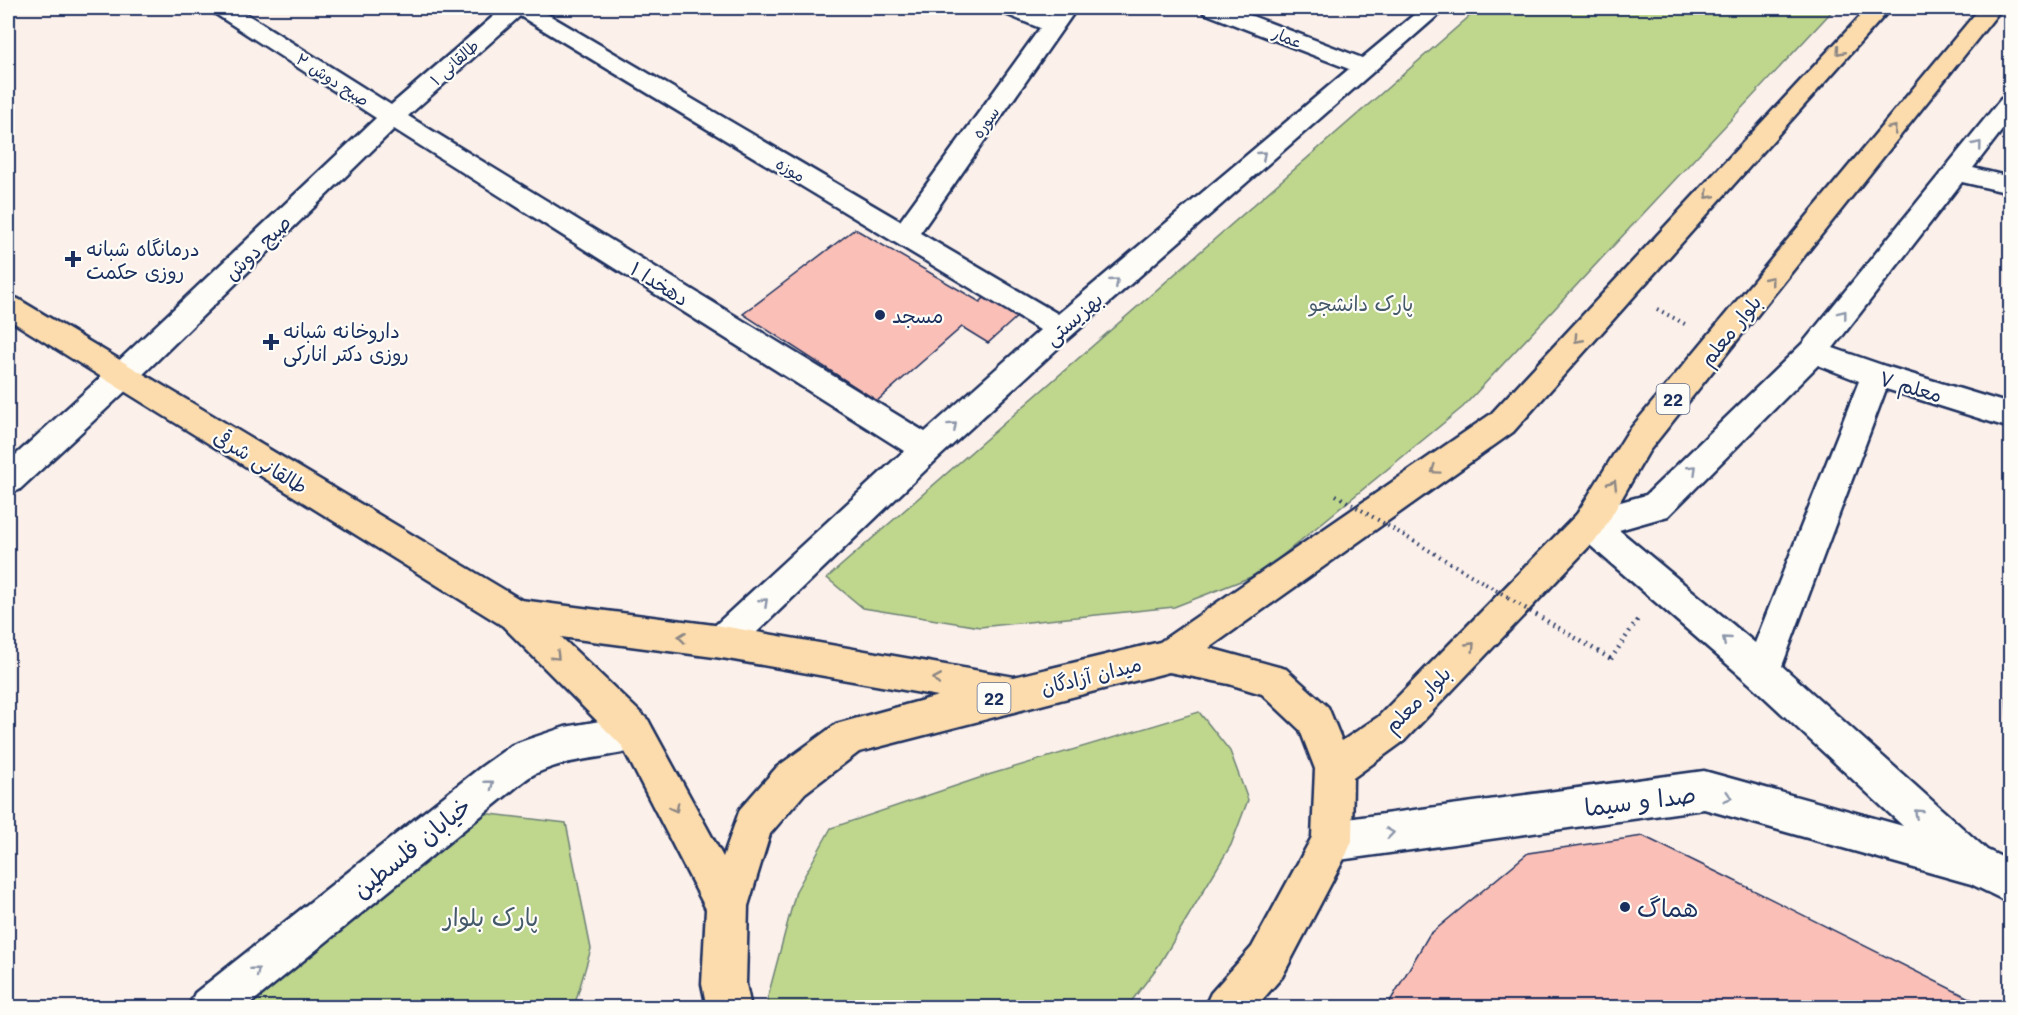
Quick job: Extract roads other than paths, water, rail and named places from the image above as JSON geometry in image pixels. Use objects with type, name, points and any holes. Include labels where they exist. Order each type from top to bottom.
[{"type":"main road","points":[[1169,656],[1502,423],[1880,8]]},
{"type":"main road","name":"بلوار معلم","points":[[1334,769],[1391,729],[1589,524],[1638,442],[1991,8]]},
{"type":"main road","name":"طالقانی شرقی","points":[[8,306],[121,377],[515,615]]},
{"type":"main road","points":[[515,615],[722,642],[1015,693]]},
{"type":"main road","points":[[515,615],[635,733],[727,906]]},
{"type":"main road","name":"میدان آزادگان","points":[[722,1000],[727,906],[754,823],[791,780],[849,737],[1015,693],[1169,656],[1229,668],[1273,681],[1316,719],[1334,769],[1332,841],[1267,962],[1226,1008]]},
{"type":"street","name":"صبح دوش ۲","points":[[222,8],[392,117]]},
{"type":"street","name":"طالقانی ۱","points":[[392,117],[516,8]]},
{"type":"street","name":"موزه","points":[[522,8],[1060,329]]},
{"type":"street","points":[[1011,8],[1059,16]]},
{"type":"street","name":"عمار","points":[[1212,8],[1364,67]]},
{"type":"street","name":"بهزیستی","points":[[722,642],[927,448],[1060,329],[1435,8]]},
{"type":"street","name":"سوره","points":[[904,236],[1059,16]]},
{"type":"street","points":[[1589,524],[1656,506],[1813,352],[2010,104]]},
{"type":"street","name":"صبح دوش","points":[[8,481],[121,377],[392,117]]},
{"type":"street","name":"دهخدا ۱","points":[[392,117],[927,448]]},
{"type":"street","points":[[1956,172],[2010,185]]},
{"type":"street","name":"معلم ۷","points":[[1813,352],[1876,375],[2010,416]]},
{"type":"street","points":[[1762,671],[1876,375]]},
{"type":"street","name":"صدا و سیما","points":[[1589,524],[1762,671],[1994,874]]},
{"type":"street","name":"خیابان فلسطین","points":[[210,1008],[495,780],[526,758],[565,745],[635,733]]},
{"type":"street","name":"صدا و سیما","points":[[1332,841],[1704,790],[1994,874]]},
{"type":"place","name":"درمانگاه شبانه روزی حکمت","points":[[73,259]]},
{"type":"place","name":"مسجد","points":[[880,315]]},
{"type":"place","name":"داروخانه شبانه روزی دکتر انارکی","points":[[271,342]]},
{"type":"place","name":"هماگ","points":[[1625,907]]},
{"type":"park label","name":"پارک دانشجو","points":[[1361,303]]},
{"type":"park label","name":"پارک بلوار","points":[[491,916]]}]
